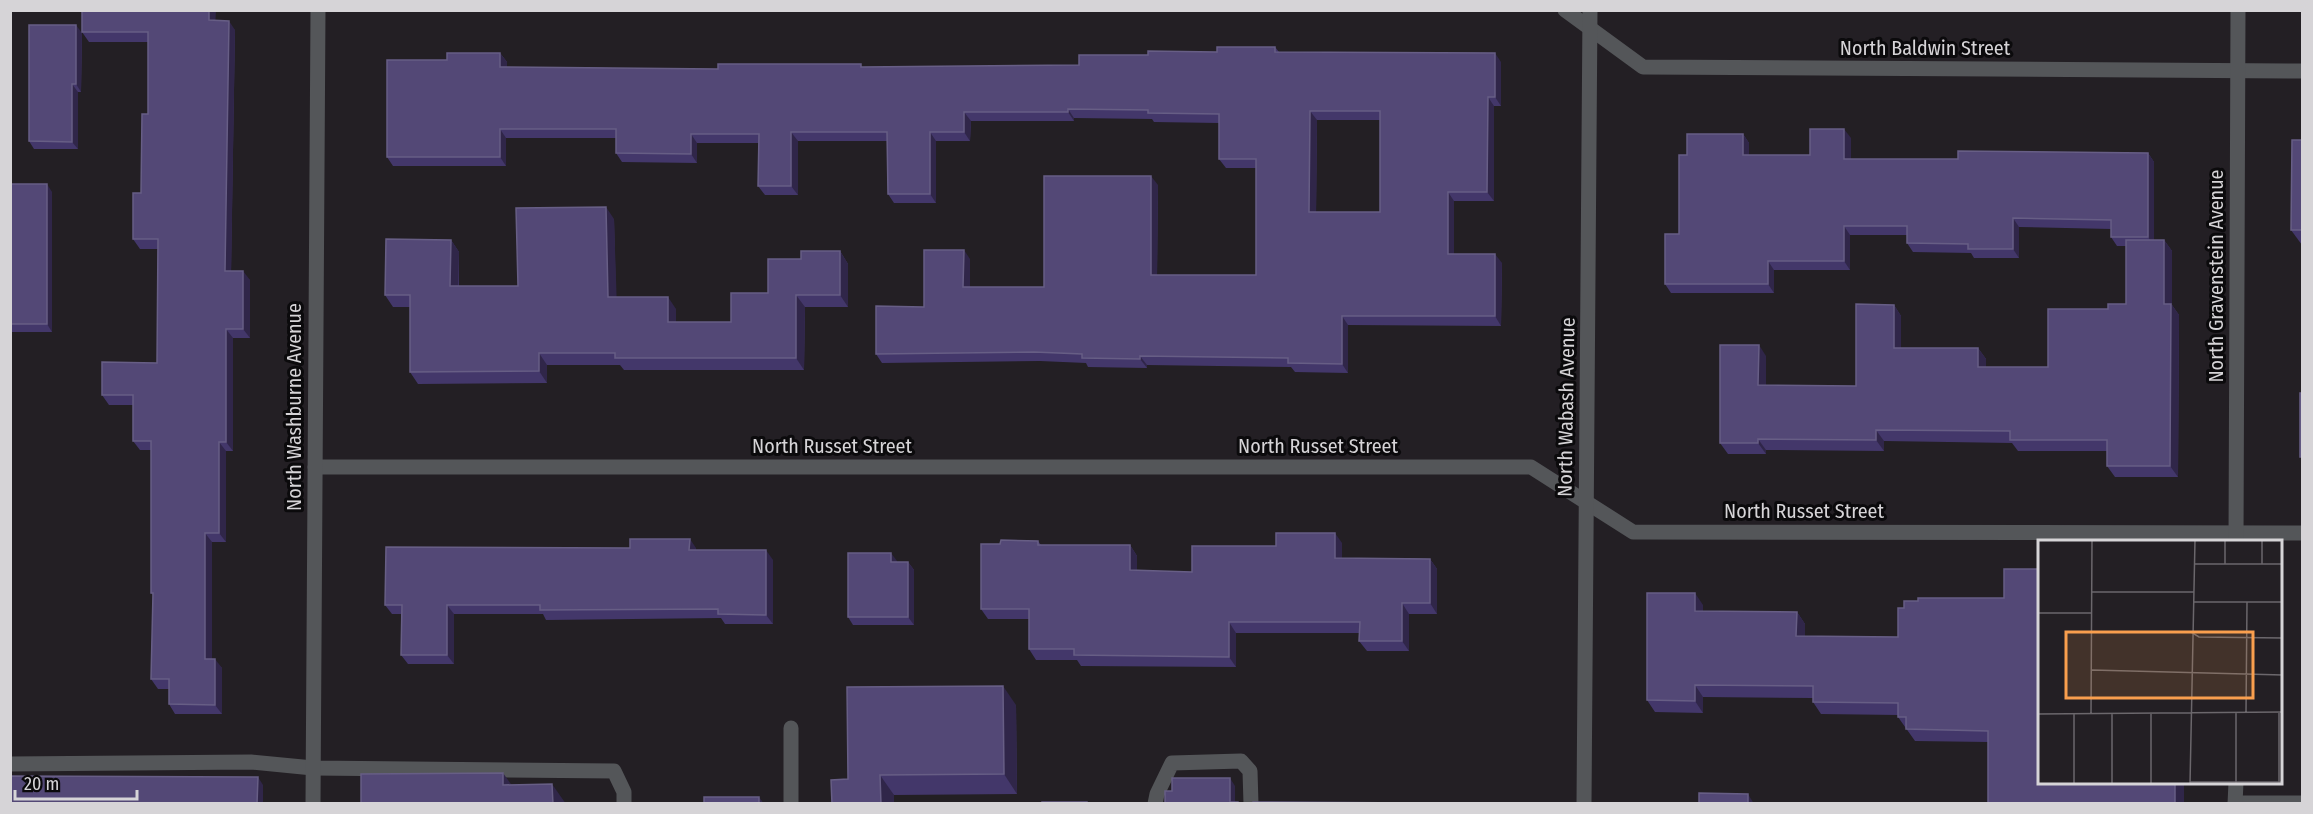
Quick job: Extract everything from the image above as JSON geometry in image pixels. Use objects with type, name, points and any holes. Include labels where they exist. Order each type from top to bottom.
[{"type":"street","name":"North Washburne Avenue","points":[[313,804],[318,10]]},
{"type":"street","name":"North Baldwin Street","points":[[1565,10],[1643,67],[2302,71]]},
{"type":"street","name":"North Wabash Avenue","points":[[1584,804],[1590,10]]},
{"type":"street","name":"North Gravenstein Avenue","points":[[2236,537],[2238,10]]},
{"type":"street","name":"North Russet Street","points":[[315,467],[1531,467],[1633,532],[2236,537],[2302,533]]},
{"type":"street","points":[[791,728],[791,804]]},
{"type":"street","points":[[1155,804],[1157,794],[1172,763],[1211,761],[1241,761],[1250,771],[1251,804]]},
{"type":"street","points":[[10,764],[251,762],[313,768],[614,771],[624,792],[624,804]]},
{"type":"street","points":[[2235,784],[2235,803],[2302,803]]},
{"type":"building","points":[[82,10],[209,10],[209,20],[229,21],[225,271],[243,271],[243,329],[226,329],[226,442],[219,442],[219,533],[205,533],[205,659],[215,659],[215,705],[169,704],[169,679],[151,679],[153,593],[151,593],[151,441],[133,441],[133,395],[102,395],[102,362],[157,363],[158,239],[133,239],[133,193],[141,193],[142,114],[148,114],[148,32],[82,32]]},
{"type":"building","points":[[29,25],[76,25],[76,84],[72,84],[72,142],[29,141]]},
{"type":"building","points":[[1217,47],[1275,47],[1275,52],[1495,53],[1495,97],[1488,97],[1487,192],[1448,192],[1448,254],[1495,254],[1495,316],[1342,316],[1342,364],[1288,363],[1288,358],[1140,356],[1140,359],[1082,358],[1082,354],[1034,352],[876,354],[876,306],[924,307],[924,250],[964,250],[963,287],[1044,287],[1044,176],[1151,176],[1151,275],[1256,275],[1256,159],[1219,159],[1219,114],[1068,109],[1068,112],[964,112],[964,132],[930,132],[930,194],[888,194],[887,132],[791,132],[791,186],[758,186],[759,134],[691,134],[691,154],[616,153],[616,129],[500,129],[500,157],[387,157],[387,60],[447,60],[447,53],[500,53],[500,67],[718,69],[718,64],[861,64],[861,67],[1079,65],[1079,55],[1148,55],[1148,51],[1217,52]],"holes":[[[1310,111],[1380,111],[1380,212],[1309,212]]]},
{"type":"building","points":[[1810,129],[1844,129],[1844,159],[1958,159],[1958,151],[2148,153],[2148,237],[2111,237],[2111,220],[2013,218],[2013,249],[1968,249],[1968,244],[1907,243],[1907,226],[1844,226],[1844,261],[1768,261],[1768,284],[1665,284],[1665,234],[1679,234],[1679,155],[1687,155],[1687,134],[1743,134],[1743,155],[1810,155]]},
{"type":"building","points":[[2292,140],[2302,140],[2302,230],[2291,230]]},
{"type":"building","points":[[10,184],[47,184],[47,324],[10,324]]},
{"type":"building","points":[[606,207],[608,297],[668,297],[668,322],[731,322],[731,293],[768,293],[768,259],[801,259],[801,251],[840,251],[840,295],[796,295],[796,358],[615,358],[615,353],[539,353],[539,371],[410,372],[410,295],[385,295],[386,239],[451,240],[450,286],[518,286],[516,208]]},
{"type":"building","points":[[2126,240],[2164,240],[2164,304],[2171,304],[2170,466],[2107,466],[2107,440],[2010,440],[2010,431],[1876,430],[1876,440],[1758,439],[1758,443],[1720,443],[1720,345],[1759,345],[1758,385],[1856,386],[1856,304],[1894,305],[1894,348],[1978,348],[1978,367],[2048,367],[2048,309],[2108,309],[2108,304],[2126,304]]},
{"type":"building","points":[[2300,393],[2302,393],[2302,457],[2300,457]]},
{"type":"building","points":[[1276,533],[1335,533],[1335,558],[1430,559],[1430,603],[1402,603],[1402,641],[1359,641],[1360,622],[1229,622],[1229,657],[1074,655],[1074,649],[1029,649],[1029,609],[981,609],[981,544],[1000,544],[1001,540],[1038,541],[1038,545],[1130,545],[1130,570],[1192,572],[1192,546],[1276,546]]},
{"type":"building","points":[[630,539],[690,539],[689,550],[766,550],[766,615],[718,614],[718,609],[540,610],[540,605],[447,605],[447,655],[401,655],[402,605],[385,605],[386,547],[630,548]]},
{"type":"building","points":[[848,553],[891,553],[891,562],[908,562],[908,617],[848,617]]},
{"type":"building","points":[[2004,569],[2038,569],[2038,784],[2175,784],[2175,804],[1988,804],[1988,731],[1906,729],[1906,717],[1898,717],[1898,703],[1813,702],[1813,686],[1695,685],[1695,701],[1647,700],[1647,593],[1695,593],[1695,611],[1797,612],[1796,636],[1898,637],[1898,608],[1904,608],[1904,601],[1918,601],[1918,598],[2004,598]]},
{"type":"building","points":[[1003,686],[1004,774],[880,775],[881,804],[832,804],[831,780],[848,779],[847,687]]},
{"type":"building","points":[[503,773],[503,785],[552,784],[553,804],[361,804],[361,774]]},
{"type":"building","points":[[10,776],[258,777],[257,804],[10,804]]},
{"type":"building","points":[[1172,778],[1230,778],[1230,802],[1241,804],[1165,804],[1165,791],[1172,791]]},
{"type":"building","points":[[1699,793],[1748,794],[1748,804],[1699,804]]},
{"type":"building","points":[[704,797],[759,797],[759,804],[704,804]]},
{"type":"building","points":[[1042,802],[1087,802],[1087,804],[1042,804]]},
{"type":"building","points":[[1253,802],[1417,803],[1417,804],[1250,804]]},
{"type":"building","points":[[1982,803],[1982,804],[1927,804]]}]
